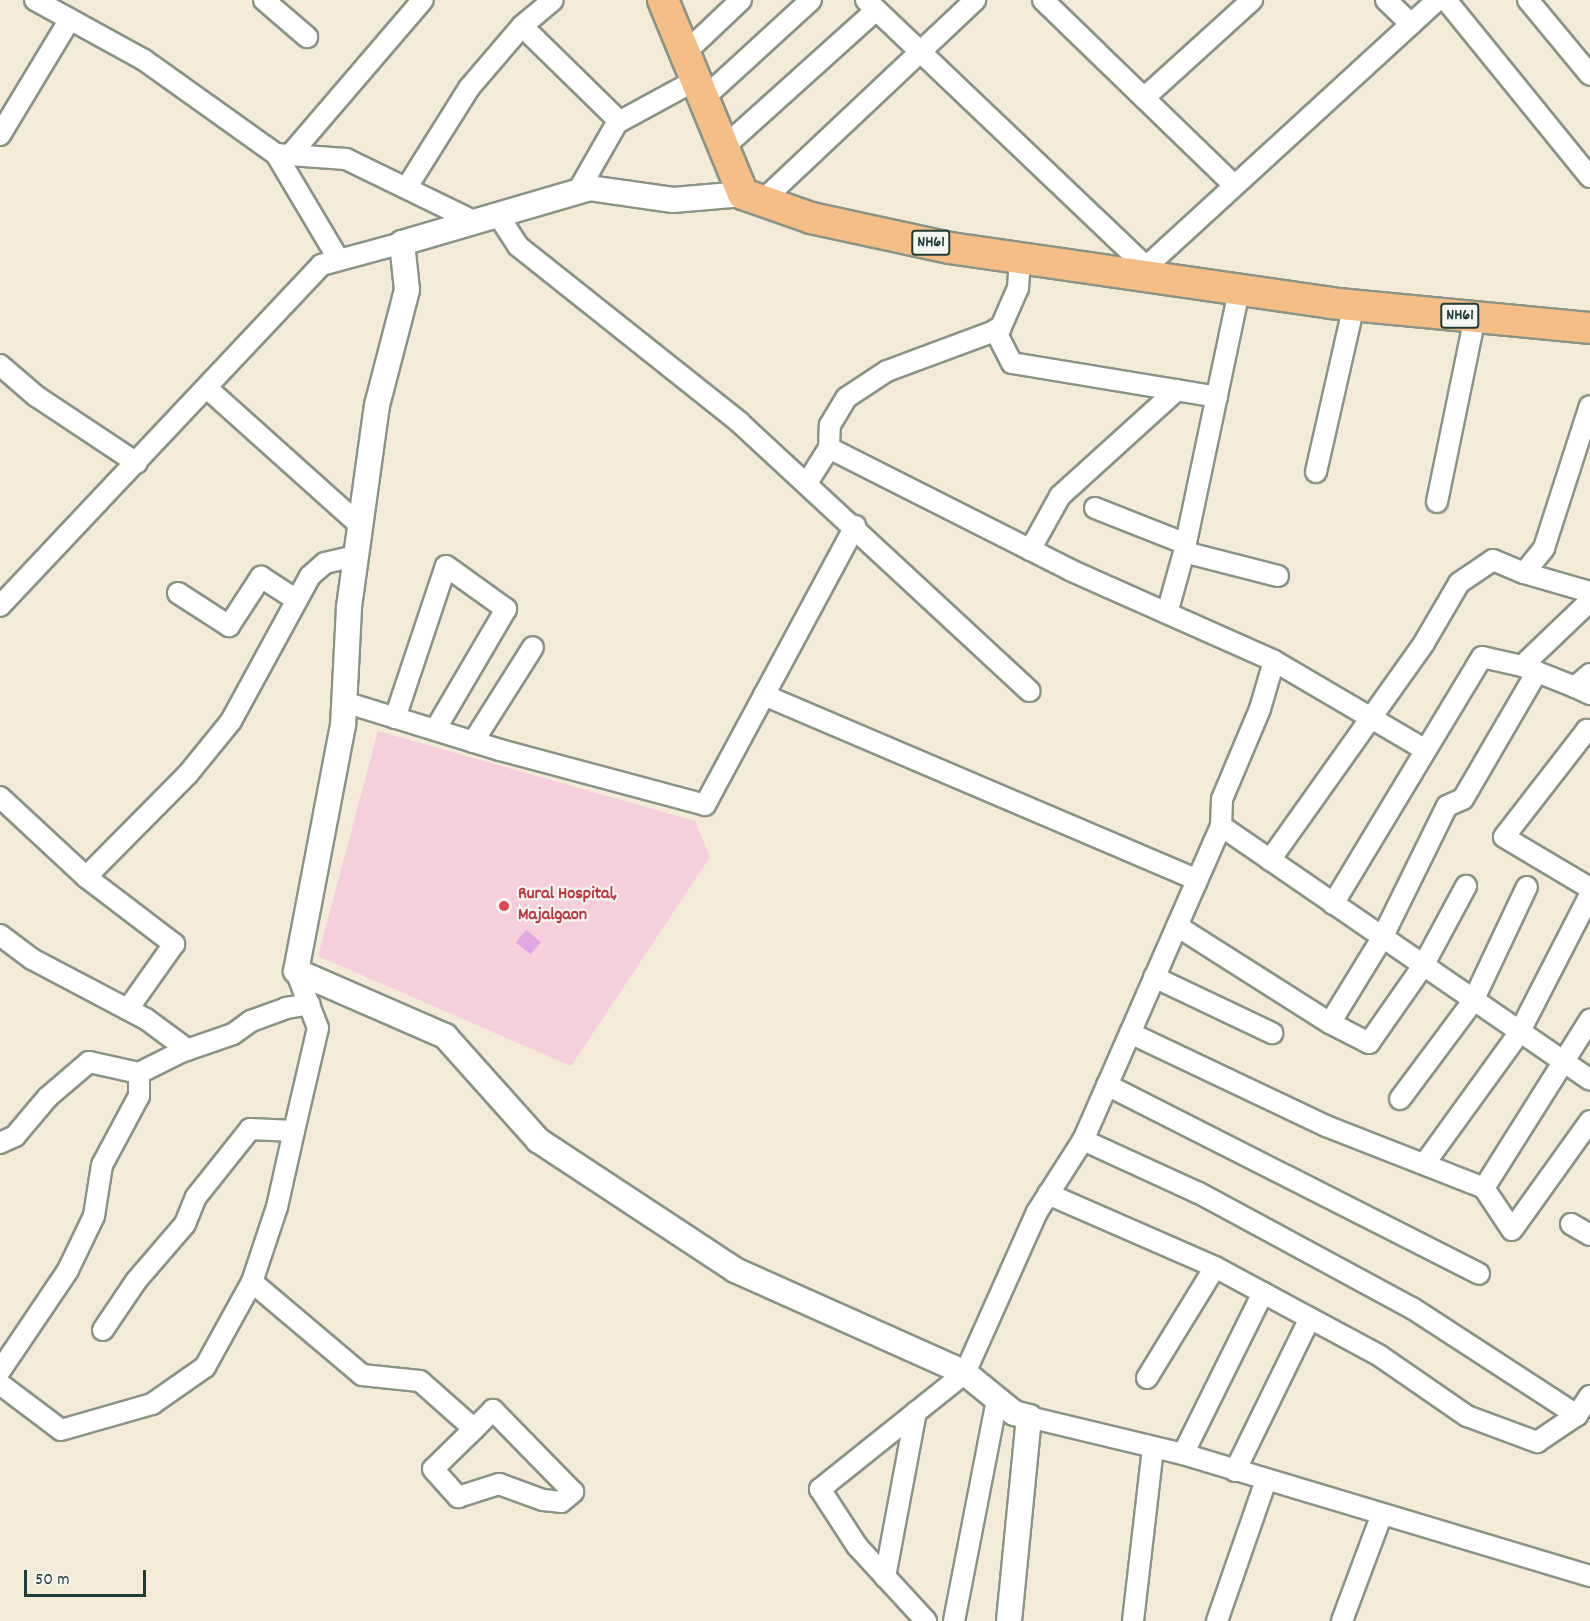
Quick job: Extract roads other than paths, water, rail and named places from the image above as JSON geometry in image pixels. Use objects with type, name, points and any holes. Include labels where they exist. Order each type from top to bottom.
[{"type":"main road","points":[[665,1],[724,147],[753,197]]},
{"type":"main road","name":"NH61","points":[[753,197],[811,218],[950,248],[1354,305],[1590,328]]},
{"type":"street","points":[[264,0],[306,37]]},
{"type":"street","points":[[283,154],[423,0]]},
{"type":"street","points":[[407,187],[469,88],[522,26],[553,0]]},
{"type":"street","points":[[685,53],[741,0]]},
{"type":"street","points":[[578,191],[619,121],[700,89],[811,0]]},
{"type":"street","points":[[2,601],[137,464],[321,265],[590,188],[673,200],[753,197],[975,0]]},
{"type":"street","points":[[1043,0],[1234,185]]},
{"type":"street","points":[[1144,98],[1252,0]]},
{"type":"street","points":[[1386,0],[1411,24]]},
{"type":"street","points":[[724,147],[871,5],[1146,267],[1437,0]]},
{"type":"street","points":[[1446,0],[1590,177]]},
{"type":"street","points":[[1528,0],[1590,75]]},
{"type":"street","points":[[45,2],[70,19],[144,60],[283,154],[339,260]]},
{"type":"street","points":[[0,135],[70,19]]},
{"type":"street","points":[[522,26],[619,121]]},
{"type":"street","points":[[283,154],[346,159],[407,187],[487,218],[518,246],[739,422],[855,526],[1030,691]]},
{"type":"street","points":[[0,1384],[62,1430],[152,1404],[205,1367],[252,1282],[277,1207],[318,1028],[296,970],[344,702],[356,556],[377,405],[407,290],[402,243]]},
{"type":"street","points":[[807,483],[829,448],[830,425],[846,398],[886,371],[995,330],[1009,315],[1018,288],[1020,258]]},
{"type":"street","points":[[1167,613],[1185,548],[1239,290]]},
{"type":"street","points":[[1316,472],[1354,305]]},
{"type":"street","points":[[1437,502],[1475,317]]},
{"type":"street","points":[[995,330],[1012,363],[1217,397]]},
{"type":"street","points":[[0,365],[36,396],[137,464]]},
{"type":"street","points":[[207,388],[360,526]]},
{"type":"street","points":[[1030,550],[1060,496],[1177,390]]},
{"type":"street","points":[[1524,573],[1544,549],[1590,406]]},
{"type":"street","points":[[829,448],[1030,550],[1274,661],[1424,749]]},
{"type":"street","points":[[1095,508],[1185,548],[1278,576]]},
{"type":"street","points":[[344,702],[473,742],[705,805],[855,526]]},
{"type":"street","points":[[86,877],[188,774],[231,721],[280,636],[295,599],[310,576],[325,563],[356,556]]},
{"type":"street","points":[[1270,860],[1424,642],[1460,583],[1493,560],[1524,573],[1590,592]]},
{"type":"street","points":[[395,718],[446,566],[506,609],[435,730]]},
{"type":"street","points":[[178,593],[229,626],[261,578],[295,599]]},
{"type":"street","points":[[1330,1023],[1382,938],[1447,806],[1464,800],[1530,669],[1590,601]]},
{"type":"street","points":[[473,742],[533,647]]},
{"type":"street","points":[[1333,904],[1424,749],[1482,657],[1530,669],[1582,691],[1590,674]]},
{"type":"street","points":[[926,1621],[857,1546],[820,1489],[965,1373],[1048,1194],[1083,1140],[1221,826],[1222,799],[1260,709],[1274,661]]},
{"type":"street","points":[[764,695],[1197,880]]},
{"type":"street","points":[[1590,732],[1587,730],[1504,837],[1590,888]]},
{"type":"street","points":[[0,797],[86,877],[174,944],[128,1009]]},
{"type":"street","points":[[1221,826],[1590,1080]]},
{"type":"street","points":[[1177,926],[1330,1023],[1369,1043],[1423,966],[1466,886]]},
{"type":"street","points":[[1400,1099],[1473,1000],[1527,887]]},
{"type":"street","points":[[1425,1163],[1520,1033],[1590,895]]},
{"type":"street","points":[[0,935],[32,958],[128,1009],[188,1050]]},
{"type":"street","points":[[296,970],[445,1036],[538,1140],[735,1270],[965,1373],[1014,1413],[1183,1454],[1590,1576]]},
{"type":"street","points":[[1154,977],[1272,1033]]},
{"type":"street","points":[[0,1143],[15,1136],[48,1096],[89,1062],[139,1072],[188,1050],[233,1034],[251,1021],[286,1008],[310,1004]]},
{"type":"street","points":[[1484,1188],[1590,1020]]},
{"type":"street","points":[[1130,1033],[1326,1126],[1484,1188],[1512,1230],[1590,1121]]},
{"type":"street","points":[[0,1371],[68,1270],[94,1216],[102,1165],[139,1096],[139,1072]]},
{"type":"street","points":[[1107,1086],[1479,1274]]},
{"type":"street","points":[[103,1330],[136,1281],[185,1224],[196,1197],[250,1129],[294,1131]]},
{"type":"street","points":[[1083,1140],[1199,1193],[1412,1308],[1577,1415]]},
{"type":"street","points":[[1048,1194],[1215,1267],[1380,1356],[1467,1416],[1537,1442],[1577,1415],[1590,1396]]},
{"type":"street","points":[[1571,1224],[1590,1235]]},
{"type":"street","points":[[1147,1378],[1215,1267]]},
{"type":"street","points":[[252,1282],[362,1375],[420,1381],[474,1429]]},
{"type":"street","points":[[1183,1454],[1263,1293]]},
{"type":"street","points":[[1235,1471],[1311,1318]]},
{"type":"street","points":[[954,1621],[997,1399]]},
{"type":"street","points":[[493,1410],[573,1492],[561,1502],[543,1500],[499,1484],[458,1497],[434,1468],[474,1429],[493,1410]]},
{"type":"street","points":[[885,1577],[916,1412]]},
{"type":"street","points":[[1009,1621],[1029,1417]]},
{"type":"street","points":[[1133,1621],[1153,1448]]},
{"type":"street","points":[[1217,1621],[1266,1480]]},
{"type":"street","points":[[1342,1621],[1382,1514]]},
{"type":"place","name":"Rural Hospital, Majalgaon","points":[[504,906]]}]
